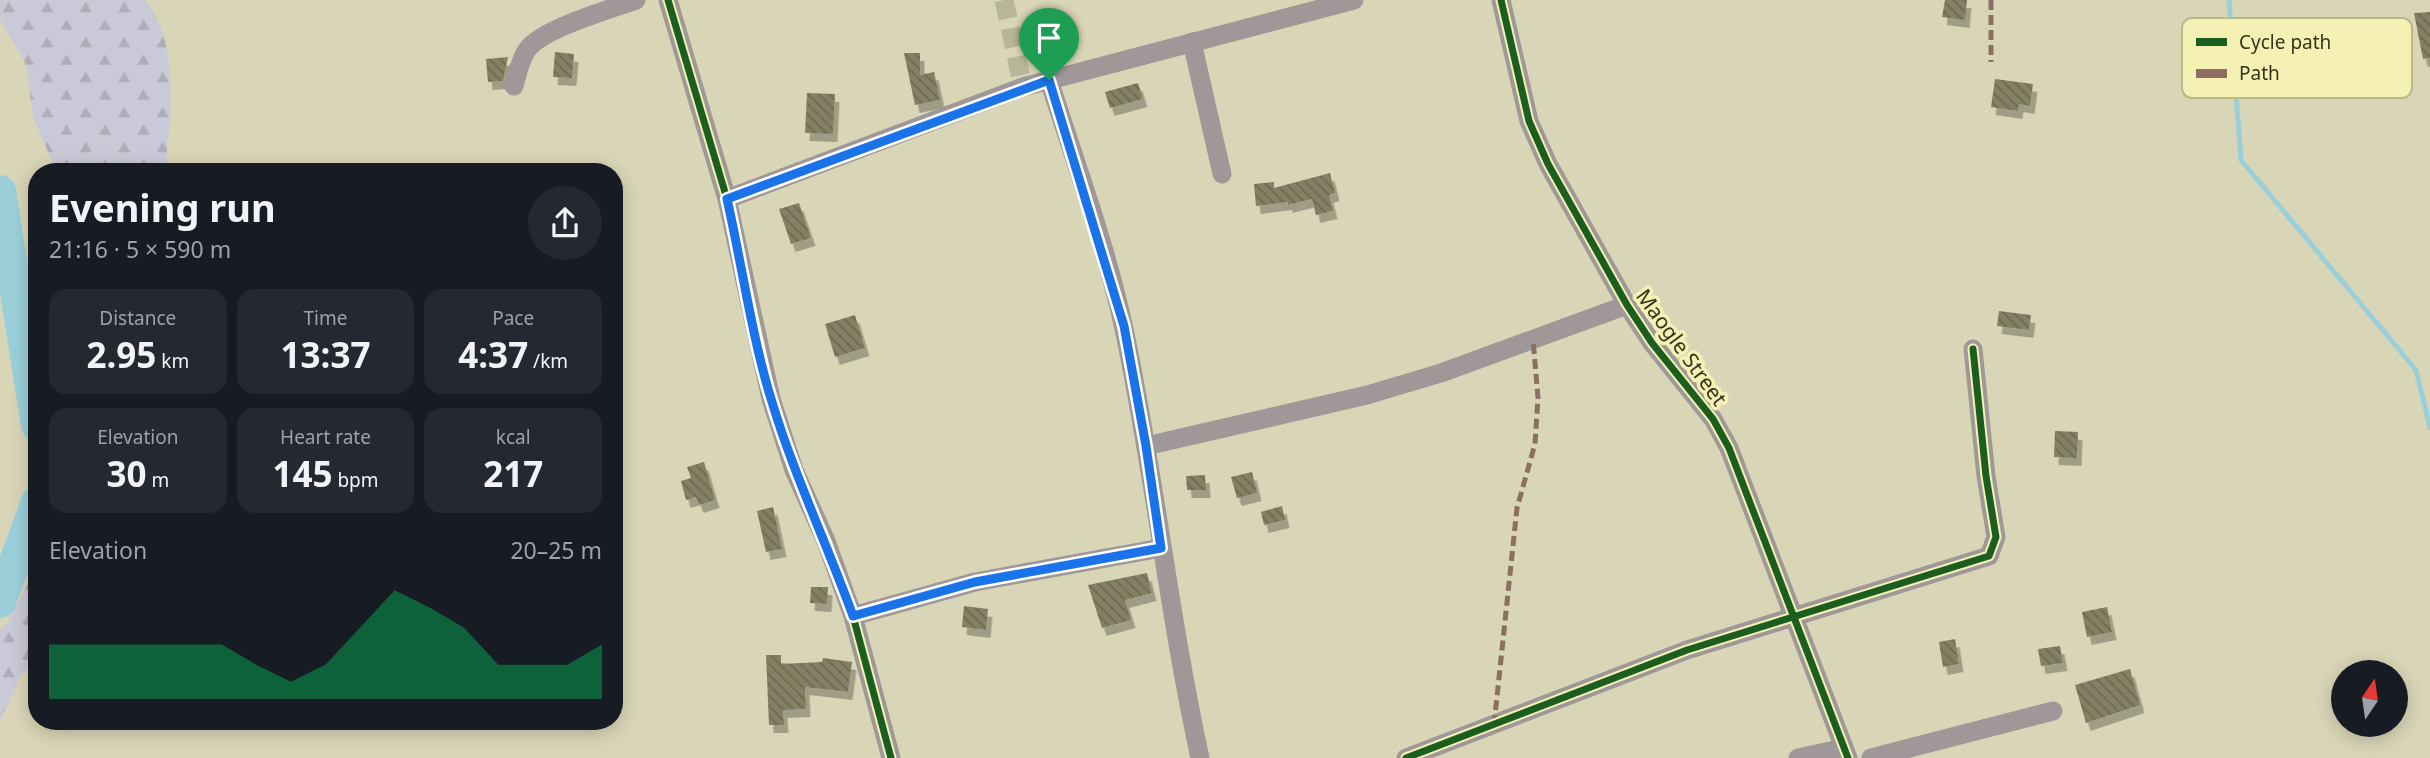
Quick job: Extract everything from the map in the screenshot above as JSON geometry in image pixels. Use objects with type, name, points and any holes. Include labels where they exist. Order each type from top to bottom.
[{"type":"street","points":[[514,86],[524,55],[532,44],[577,21],[636,0]]},
{"type":"street","points":[[668,0],[727,199],[771,399],[794,470],[826,541],[853,616],[891,758]]},
{"type":"street","points":[[727,199],[1049,80],[1192,42],[1302,6],[1354,0]]},
{"type":"street","name":"Maogle Street","points":[[1501,0],[1529,121],[1554,175],[1627,305],[1652,343],[1713,419],[1730,449],[1796,616],[1846,753]]},
{"type":"street","points":[[1192,42],[1222,174]]},
{"type":"street","points":[[1049,80],[1124,326],[1200,758]]},
{"type":"street","points":[[1146,446],[1367,395],[1429,377],[1627,305]]},
{"type":"street","points":[[1406,758],[1687,650],[1989,556],[1994,548],[1994,518],[1986,476],[1973,349]]},
{"type":"street","points":[[853,616],[975,582],[1161,548]]},
{"type":"street","points":[[1871,758],[2053,711]]},
{"type":"street","points":[[1798,758],[1846,753]]},
{"type":"green space","points":[[0,0],[145,0],[160,26],[168,58],[171,107],[168,163],[53,163],[33,117],[26,65],[0,19]]},
{"type":"green space","points":[[28,583],[28,667],[22,674],[0,720],[0,629],[6,625]]},
{"type":"building","points":[[1945,0],[1967,0],[1965,20],[1942,17]]},
{"type":"building","points":[[2430,12],[2430,58],[2423,59],[2414,13]]},
{"type":"building","points":[[555,52],[574,54],[572,78],[553,77]]},
{"type":"building","points":[[904,53],[920,53],[920,75],[934,72],[940,100],[915,105]]},
{"type":"building","points":[[508,57],[503,81],[488,82],[486,59]]},
{"type":"building","points":[[1995,79],[2033,84],[2030,106],[2019,104],[2018,111],[1991,107]]},
{"type":"building","points":[[1138,83],[1143,99],[1110,108],[1105,92]]},
{"type":"building","points":[[807,93],[835,94],[833,134],[805,133]]},
{"type":"building","points":[[1330,173],[1335,193],[1329,195],[1333,211],[1316,215],[1312,199],[1288,205],[1288,202],[1256,206],[1254,184],[1274,182],[1274,188]]},
{"type":"building","points":[[799,203],[811,238],[791,244],[779,209]]},
{"type":"building","points":[[1999,311],[2031,315],[2029,330],[1997,326]]},
{"type":"building","points":[[855,315],[865,348],[835,357],[825,324]]},
{"type":"building","points":[[2055,431],[2078,432],[2077,458],[2054,457]]},
{"type":"building","points":[[704,462],[715,500],[699,505],[696,497],[686,500],[681,481],[691,478],[687,467]]},
{"type":"building","points":[[1252,472],[1257,493],[1237,498],[1231,477]]},
{"type":"building","points":[[1205,475],[1206,490],[1187,490],[1186,476]]},
{"type":"building","points":[[1282,506],[1285,520],[1264,525],[1261,512]]},
{"type":"building","points":[[773,507],[782,549],[766,552],[757,511]]},
{"type":"building","points":[[1147,573],[1152,593],[1125,600],[1131,620],[1102,628],[1088,585]]},
{"type":"building","points":[[811,587],[828,587],[827,604],[810,603]]},
{"type":"building","points":[[964,606],[988,609],[986,630],[962,627]]},
{"type":"building","points":[[2107,607],[2112,632],[2087,637],[2082,612]]},
{"type":"building","points":[[1955,639],[1959,664],[1943,667],[1939,642]]},
{"type":"building","points":[[2060,646],[2063,663],[2041,666],[2038,649]]},
{"type":"building","points":[[766,655],[781,655],[781,664],[822,662],[823,658],[852,662],[848,692],[805,687],[806,709],[783,710],[784,725],[769,725]]},
{"type":"building","points":[[2130,669],[2140,705],[2086,723],[2075,685]]},
{"type":"waterway","points":[[2229,0],[2230,18]]},
{"type":"waterway","points":[[2236,98],[2241,160],[2416,370],[2430,428]]},
{"type":"waterway","points":[[0,191],[28,368]]},
{"type":"waterway","points":[[0,602],[28,526]]},
{"type":"tunnel","points":[[1004,0],[1023,87]]},
{"type":"marked path","points":[[1991,0],[1991,62]]},
{"type":"marked path","points":[[1494,725],[1517,508],[1535,444],[1538,398],[1533,339]]},
{"type":"cycle path","points":[[668,0],[727,199],[771,399],[794,470],[826,541],[853,616],[891,758]]},
{"type":"cycle path","points":[[1501,0],[1529,121],[1548,164],[1627,305],[1652,343],[1713,419],[1729,448],[1848,758]]},
{"type":"cycle path","points":[[1406,758],[1687,650],[1989,556],[1996,537],[1986,476],[1973,349]]},
{"type":"route","points":[[1049,80],[1124,326],[1161,548],[975,582],[853,616],[826,541],[794,470],[771,399],[727,199],[957,111],[1049,80]]}]
